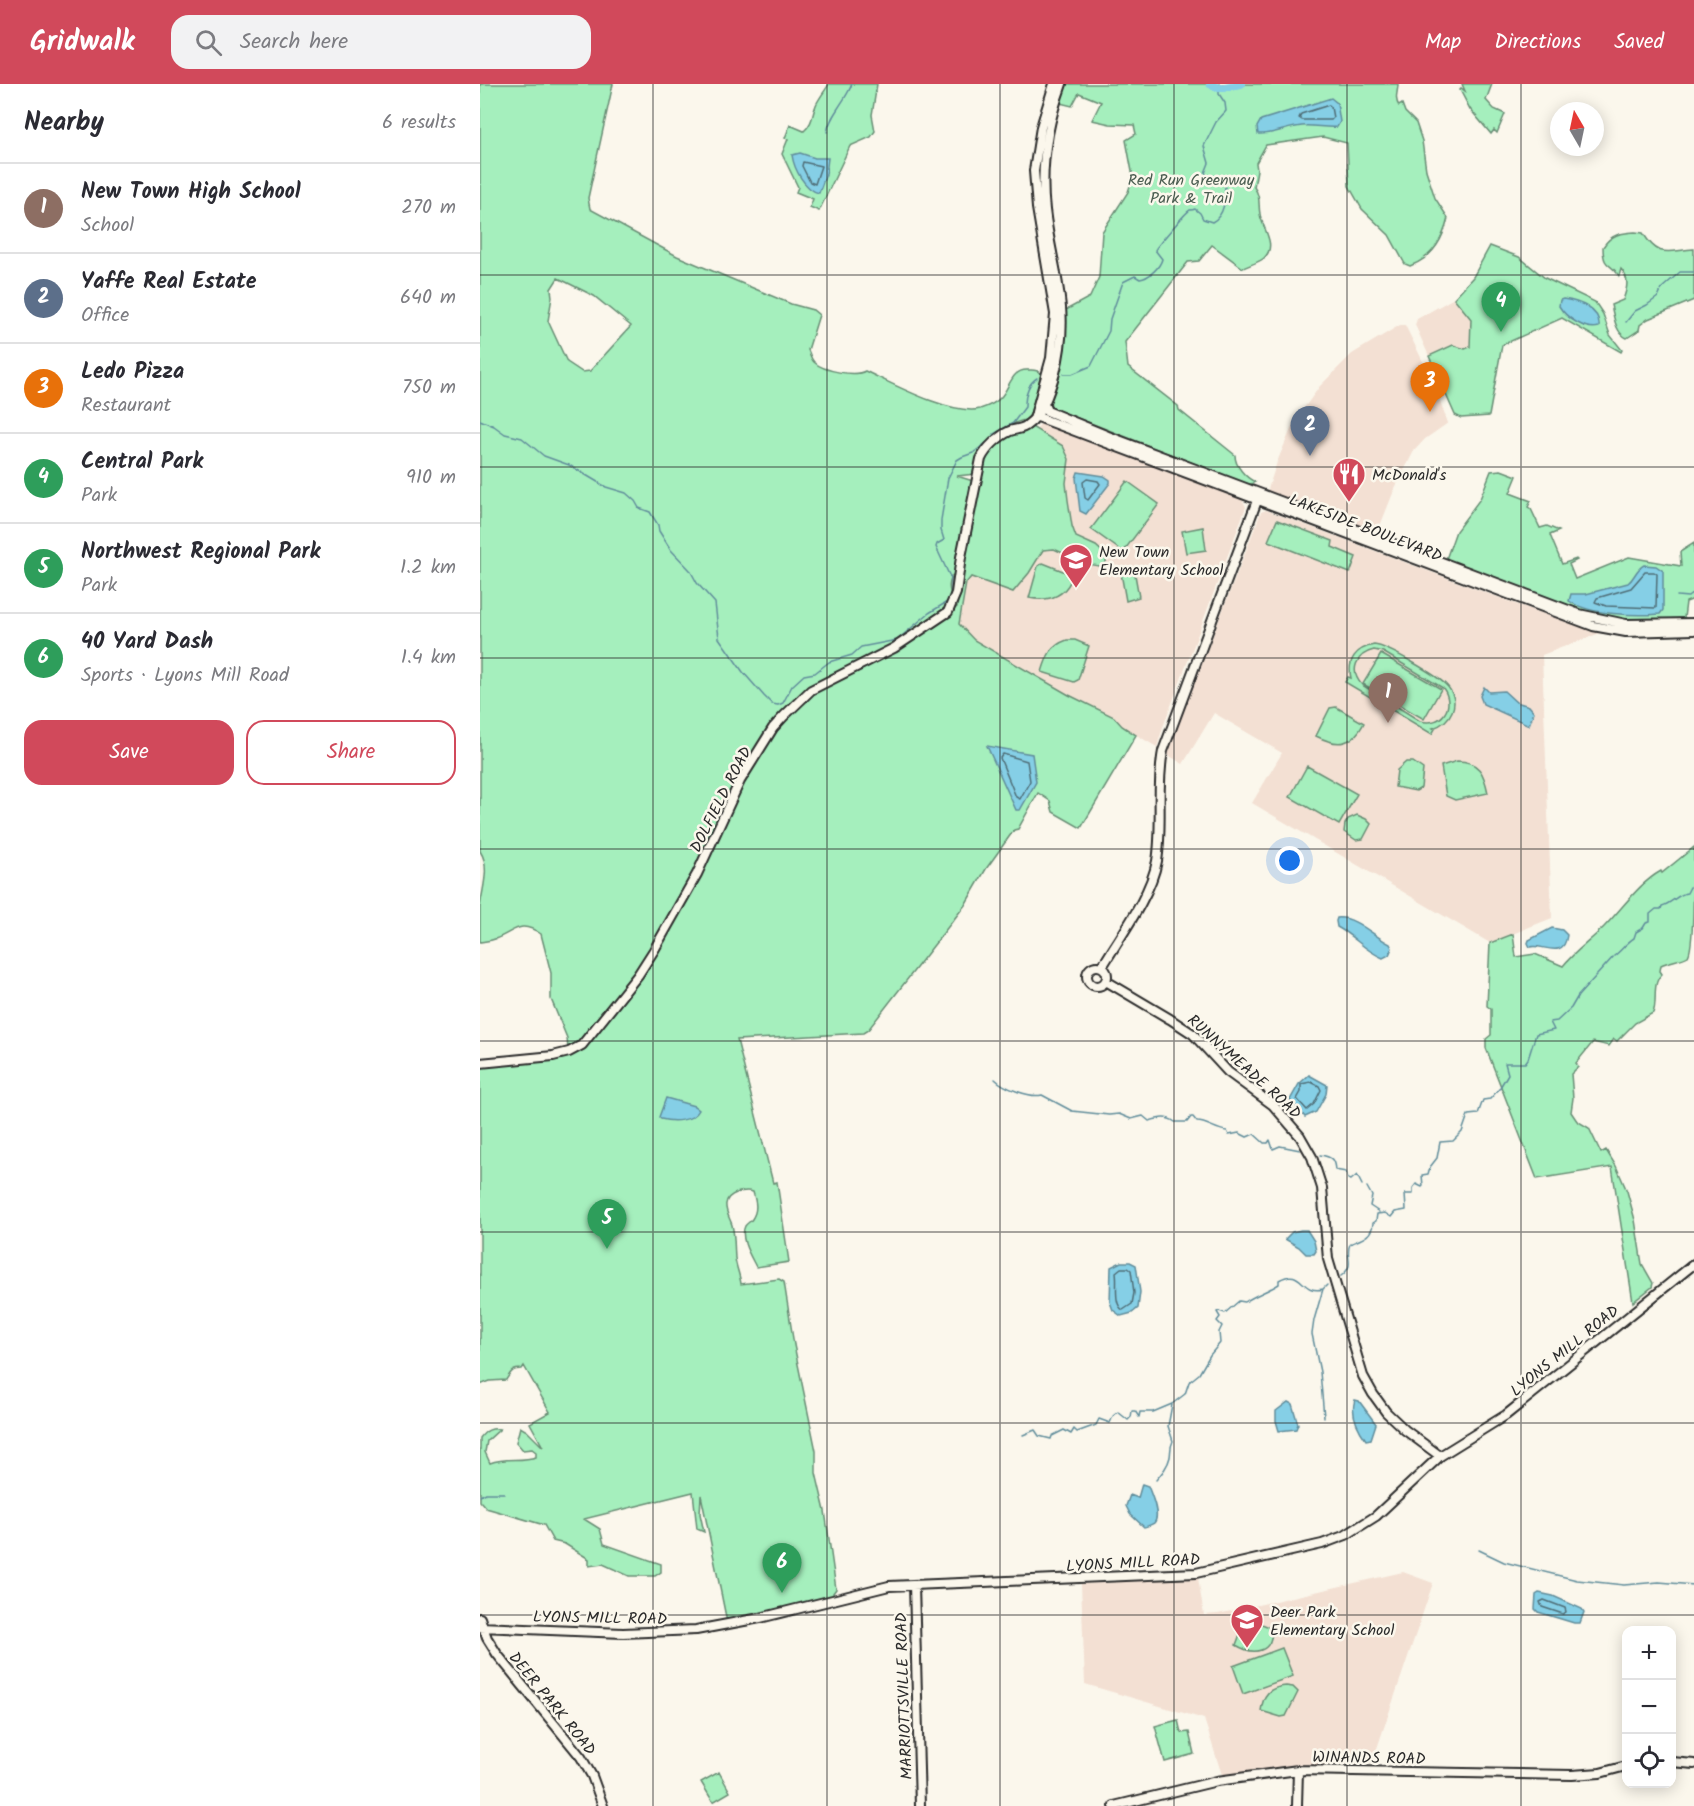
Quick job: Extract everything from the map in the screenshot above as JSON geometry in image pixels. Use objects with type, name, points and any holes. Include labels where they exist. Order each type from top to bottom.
[{"type":"main road","points":[[1036,414],[1051,358],[1055,314],[1037,208],[1034,171],[1041,127],[1054,84]]},
{"type":"main road","points":[[1036,414],[1044,404],[1058,357],[1063,321],[1061,297],[1045,214],[1043,182],[1047,133],[1062,84]]},
{"type":"main road","name":"LAKESIDE BOULEVARD","points":[[1044,404],[1047,411],[1258,497],[1593,626],[1626,632],[1694,630]]},
{"type":"main road","points":[[1036,414],[1108,436]]},
{"type":"main road","name":"LAKESIDE BOULEVARD","points":[[1036,414],[1579,614],[1626,624],[1694,623]]},
{"type":"main road","name":"DOLFIELD ROAD","points":[[480,1063],[562,1054],[582,1045],[587,1040],[638,975],[654,950],[690,889],[740,781],[773,728],[812,690],[894,648],[948,612],[956,593],[981,459],[987,449],[1001,436],[1027,425],[1036,414]]},
{"type":"main road","points":[[1102,967],[1152,878],[1158,849],[1160,771],[1165,744],[1258,497]]},
{"type":"main road","points":[[1092,967],[1102,967],[1107,974],[1106,981],[1095,985],[1087,978],[1089,970],[1092,967]]},
{"type":"main road","name":"RUNNYMEADE ROAD","points":[[1106,981],[1183,1027],[1203,1044],[1228,1072],[1273,1105],[1296,1131],[1312,1157],[1322,1188],[1328,1259],[1363,1376],[1379,1404],[1395,1422],[1440,1456]]},
{"type":"main road","name":"LYONS MILL ROAD","points":[[481,1627],[622,1634],[696,1630],[760,1618],[879,1588],[1196,1573],[1310,1548],[1334,1540],[1366,1523],[1440,1456],[1506,1415],[1694,1264]]},
{"type":"main road","name":"MARRIOTTSVILLE ROAD","points":[[914,1585],[920,1806]]},
{"type":"main road","name":"DEER PARK ROAD","points":[[480,1618],[481,1627],[497,1654],[581,1756],[592,1776],[603,1806]]},
{"type":"main road","points":[[1676,1762],[1694,1764]]},
{"type":"main road","name":"WINANDS ROAD","points":[[1114,1806],[1225,1779],[1298,1770],[1572,1775],[1600,1773],[1622,1767]]},
{"type":"main road","points":[[1297,1806],[1298,1770]]},
{"type":"shaded area","points":[[1454,298],[1471,319],[1470,347],[1466,349],[1453,345],[1429,356],[1415,325],[1417,319]]},
{"type":"shaded area","points":[[1400,325],[1405,325],[1433,382],[1448,423],[1425,439],[1414,451],[1395,488],[1378,531],[1374,534],[1267,492],[1294,422],[1320,386],[1352,354]]},
{"type":"shaded area","name":"New Town Elementary School","points":[[1044,423],[1242,499],[1246,507],[1157,747],[923,611],[973,524],[981,475],[988,454],[1005,438],[1034,436],[1039,425]]},
{"type":"shaded area","points":[[1266,510],[1516,604],[1600,633],[1542,655],[1552,918],[1490,943],[1252,803],[1282,753],[1214,713],[1183,764],[1168,755],[1261,512]]},
{"type":"shaded area","name":"Deer Park Elementary School","points":[[1403,1572],[1433,1583],[1372,1763],[1292,1766],[1222,1775],[1204,1719],[1085,1684],[1081,1584],[1198,1578],[1204,1615],[1218,1614]]},
{"type":"green space","points":[[480,84],[613,84],[588,198],[590,209],[677,256],[791,304],[813,310],[819,315],[808,350],[813,361],[818,365],[847,373],[865,371],[922,397],[954,408],[968,410],[980,409],[996,402],[1018,373],[1033,370],[1041,373],[1028,420],[1010,425],[988,442],[980,453],[975,474],[957,476],[973,481],[955,572],[950,582],[952,599],[944,612],[935,618],[942,621],[957,607],[981,468],[993,448],[1005,437],[1032,427],[1063,446],[1069,459],[1066,483],[1072,526],[1076,537],[1096,546],[1107,556],[1105,567],[1087,564],[1054,549],[1043,550],[1029,573],[1013,592],[971,577],[966,583],[959,624],[974,640],[1069,695],[1114,717],[1122,726],[1136,735],[1081,828],[1053,812],[1050,801],[1038,793],[1018,829],[1014,830],[986,869],[965,905],[868,1030],[863,1033],[737,1040],[773,1183],[777,1182],[789,1262],[756,1267],[751,1258],[743,1236],[745,1226],[752,1219],[756,1209],[753,1192],[741,1192],[730,1197],[727,1200],[726,1210],[733,1229],[735,1258],[741,1284],[779,1279],[784,1282],[794,1345],[816,1451],[816,1473],[825,1511],[836,1589],[833,1593],[834,1597],[727,1622],[701,1495],[700,1514],[704,1532],[697,1529],[693,1492],[584,1519],[600,1529],[604,1544],[661,1564],[661,1572],[655,1576],[629,1576],[603,1564],[589,1566],[589,1559],[565,1544],[553,1541],[544,1525],[486,1508],[480,1501],[480,1438],[489,1430],[500,1429],[487,1441],[485,1452],[490,1463],[536,1457],[536,1452],[532,1449],[523,1450],[516,1442],[520,1427],[543,1447],[530,1423],[550,1412],[524,1366],[512,1372],[506,1380],[490,1381],[480,1385],[480,1065],[568,1050],[567,1038],[551,999],[551,973],[541,934],[522,927],[495,939],[480,942],[480,908],[485,864],[480,851]],"holes":[[[558,278],[594,296],[631,326],[590,371],[582,372],[567,362],[548,321],[551,289]]]},
{"type":"green space","points":[[829,84],[877,84],[872,115],[875,131],[871,137],[850,146],[819,211],[810,207],[813,199],[796,192],[798,187],[782,154],[790,125],[804,131],[807,128],[817,102]]},
{"type":"green space","name":"Red Run Greenway Park & Trail","points":[[1067,84],[1398,84],[1396,98],[1399,106],[1402,104],[1405,112],[1416,123],[1422,141],[1426,170],[1435,198],[1448,218],[1440,241],[1425,258],[1410,266],[1405,264],[1389,235],[1362,209],[1349,186],[1347,143],[1323,137],[1266,145],[1256,163],[1254,187],[1261,219],[1268,236],[1270,248],[1268,253],[1262,260],[1243,268],[1212,245],[1199,261],[1188,262],[1125,342],[1128,367],[1235,455],[1241,471],[1255,482],[1249,485],[1052,408],[1050,402],[1065,346],[1066,310],[1090,297],[1099,277],[1102,232],[1128,192],[1133,177],[1126,140],[1136,134],[1134,125],[1110,124],[1092,120],[1101,102],[1079,93],[1072,106],[1060,103]]},
{"type":"green space","points":[[1462,84],[1492,84],[1486,100],[1494,109],[1505,114],[1497,133],[1494,130],[1491,134],[1470,109],[1460,90],[1461,88],[1465,91]]},
{"type":"green space","points":[[1643,233],[1654,247],[1664,252],[1694,249],[1694,300],[1648,319],[1640,325],[1639,330],[1627,338],[1617,328],[1611,305],[1623,300],[1627,280],[1621,269],[1619,276],[1606,263],[1603,247],[1609,239],[1617,235]]},
{"type":"green space","points":[[1490,246],[1519,257],[1545,278],[1595,302],[1603,314],[1610,335],[1622,350],[1621,352],[1562,318],[1502,345],[1489,416],[1461,418],[1455,415],[1429,356],[1453,345],[1465,349],[1470,347],[1471,319],[1454,298],[1473,277]]},
{"type":"green space","points":[[1501,470],[1517,476],[1510,493],[1531,501],[1528,507],[1540,528],[1547,526],[1559,531],[1550,535],[1562,564],[1577,560],[1569,564],[1575,579],[1629,557],[1681,566],[1680,552],[1694,543],[1694,599],[1686,602],[1684,618],[1631,621],[1594,616],[1445,562],[1456,531],[1480,499],[1491,471]]},
{"type":"green space","points":[[1127,481],[1159,504],[1123,552],[1091,529]]},
{"type":"green space","points":[[1277,520],[1333,541],[1332,547],[1356,557],[1350,573],[1268,541]]},
{"type":"green space","points":[[1203,527],[1206,550],[1186,553],[1182,531]]},
{"type":"green space","points":[[1043,563],[1073,575],[1062,593],[1044,599],[1029,598],[1038,566]]},
{"type":"green space","points":[[1134,569],[1139,597],[1126,601],[1121,573]]},
{"type":"green space","points":[[1067,640],[1075,640],[1089,646],[1078,680],[1074,682],[1042,672],[1050,652]]},
{"type":"green space","points":[[1374,645],[1401,656],[1424,669],[1448,687],[1454,699],[1452,711],[1445,721],[1433,728],[1435,729],[1432,734],[1345,682],[1348,677],[1351,678],[1350,666],[1354,656]],"holes":[[[1374,650],[1383,652],[1443,688],[1448,702],[1445,714],[1435,721],[1420,721],[1362,685],[1355,669],[1359,659]]]},
{"type":"green space","points":[[1381,654],[1441,689],[1424,719],[1363,684]]},
{"type":"green space","points":[[1336,707],[1364,723],[1355,736],[1338,743],[1316,736],[1330,708]]},
{"type":"green space","points":[[1457,761],[1471,763],[1479,769],[1488,793],[1455,800],[1446,796],[1441,766]]},
{"type":"green space","points":[[1406,762],[1413,762],[1423,769],[1421,788],[1416,791],[1395,787],[1397,770]]},
{"type":"green space","points":[[1307,766],[1357,794],[1339,825],[1290,797]]},
{"type":"green space","points":[[1357,815],[1371,824],[1363,839],[1356,840],[1344,832],[1348,819]]},
{"type":"green space","points":[[1694,847],[1693,922],[1688,956],[1661,965],[1662,974],[1657,983],[1653,1013],[1635,1023],[1617,1041],[1614,1039],[1609,1046],[1593,1042],[1576,1063],[1578,1067],[1571,1074],[1573,1098],[1571,1112],[1577,1121],[1589,1128],[1601,1153],[1606,1150],[1616,1166],[1627,1191],[1635,1220],[1642,1264],[1653,1283],[1652,1287],[1633,1302],[1612,1167],[1537,1179],[1486,1048],[1486,1039],[1491,1035],[1491,1009],[1487,1006],[1490,943],[1513,934],[1516,957],[1535,954],[1563,966],[1645,883],[1661,871],[1662,873]]},
{"type":"green space","points":[[1249,1619],[1272,1628],[1269,1643],[1261,1650],[1249,1651],[1236,1645],[1245,1621]]},
{"type":"green space","points":[[1282,1648],[1293,1676],[1243,1694],[1233,1666]]},
{"type":"green space","points":[[1286,1686],[1293,1687],[1298,1692],[1286,1716],[1281,1717],[1261,1711],[1263,1700],[1271,1690]]},
{"type":"green space","points":[[1178,1720],[1181,1733],[1189,1732],[1194,1754],[1165,1762],[1155,1726]]},
{"type":"green space","points":[[719,1772],[730,1792],[713,1802],[701,1782]]},
{"type":"water","points":[[1331,98],[1337,103],[1340,122],[1337,127],[1302,126],[1258,134],[1257,127],[1261,120]]},
{"type":"water","points":[[800,153],[815,158],[828,158],[826,174],[819,193],[809,188],[795,166],[792,155]]},
{"type":"water","points":[[1560,300],[1587,307],[1596,315],[1599,327],[1588,327],[1571,319],[1559,306]]},
{"type":"water","points":[[1078,472],[1104,476],[1110,480],[1086,514],[1080,511],[1076,478]]},
{"type":"water","points":[[1644,565],[1656,566],[1663,571],[1663,610],[1660,614],[1601,612],[1578,606],[1569,601],[1571,594],[1586,594],[1628,583]]},
{"type":"water","points":[[1484,687],[1489,692],[1504,691],[1516,702],[1529,706],[1534,712],[1529,725],[1483,704],[1480,696]]},
{"type":"water","points":[[987,746],[1032,754],[1036,782],[1020,810],[1016,810]]},
{"type":"water","points":[[1337,918],[1351,920],[1390,944],[1392,948],[1389,955],[1383,958],[1337,927]]},
{"type":"water","points":[[1552,928],[1562,930],[1567,935],[1562,947],[1552,949],[1530,947],[1529,940]]},
{"type":"water","points":[[1309,1075],[1327,1085],[1326,1094],[1316,1112],[1305,1117],[1290,1100],[1299,1084]]},
{"type":"water","points":[[666,1098],[694,1106],[699,1110],[687,1119],[671,1121],[661,1119],[659,1117]]},
{"type":"water","points":[[1307,1230],[1314,1241],[1316,1251],[1314,1254],[1306,1254],[1285,1239],[1292,1232]]},
{"type":"water","points":[[1121,1262],[1136,1265],[1140,1292],[1138,1308],[1132,1313],[1121,1316],[1113,1310],[1110,1302],[1111,1267]]},
{"type":"water","points":[[1355,1400],[1359,1401],[1376,1424],[1371,1439],[1366,1440],[1358,1426],[1353,1411]]},
{"type":"water","points":[[1288,1402],[1292,1404],[1298,1424],[1296,1429],[1279,1431],[1276,1411]]},
{"type":"water","points":[[1142,1484],[1148,1486],[1156,1515],[1154,1523],[1144,1527],[1130,1514],[1126,1506],[1130,1495],[1138,1498]]},
{"type":"water","points":[[1539,1593],[1553,1596],[1582,1609],[1584,1612],[1580,1623],[1538,1612],[1535,1609],[1536,1595]]},
{"type":"waterway","points":[[827,132],[831,120],[852,84]]},
{"type":"waterway","points":[[1210,84],[1219,88],[1241,84]]},
{"type":"waterway","points":[[1064,374],[1072,374],[1091,366],[1109,331],[1110,319],[1123,282],[1135,276],[1143,278],[1157,269],[1162,259],[1155,250],[1187,212],[1195,209],[1203,219],[1212,222],[1220,215],[1224,205],[1225,183],[1219,176],[1208,176],[1205,173],[1209,163],[1204,146],[1216,122],[1226,111],[1219,88]]},
{"type":"waterway","points":[[1626,322],[1635,311],[1658,297],[1662,288],[1680,272],[1694,272]]},
{"type":"waterway","points":[[480,420],[505,434],[522,438],[544,456],[569,465],[606,487],[626,493],[639,508],[650,512],[671,550],[690,570],[697,583],[715,603],[719,638],[743,672],[764,696],[772,704],[778,705],[783,703],[792,686],[804,675],[815,673],[829,662],[852,655],[861,647],[897,640],[929,613],[947,602],[951,592],[951,579],[936,547],[944,540],[941,520],[948,478],[957,460],[973,453],[994,434],[1013,423],[1025,407],[1027,391],[1037,378]]},
{"type":"waterway","points":[[1677,596],[1688,597],[1694,592]]},
{"type":"waterway","points":[[1341,1276],[1348,1268],[1350,1244],[1362,1239],[1371,1231],[1377,1214],[1385,1213],[1391,1217],[1395,1212],[1406,1210],[1405,1194],[1413,1194],[1416,1184],[1423,1186],[1422,1175],[1428,1174],[1437,1158],[1440,1142],[1453,1141],[1462,1132],[1468,1115],[1478,1114],[1483,1100],[1490,1099],[1499,1089],[1508,1074],[1505,1063],[1525,1063],[1536,1034],[1554,1030],[1550,1022],[1557,1021],[1571,1008],[1578,996],[1614,956],[1634,938],[1636,932],[1650,922],[1650,914],[1687,893],[1694,885]]},
{"type":"waterway","points":[[995,1079],[1017,1092],[1042,1095],[1072,1111],[1119,1114],[1131,1119],[1143,1116],[1149,1121],[1163,1118],[1175,1122],[1187,1122],[1193,1117],[1197,1122],[1227,1131],[1229,1135],[1239,1133],[1247,1137],[1254,1134],[1264,1143],[1270,1140],[1273,1149],[1280,1146],[1300,1150]]},
{"type":"waterway","points":[[1320,1155],[1332,1159],[1335,1170],[1346,1172],[1348,1179],[1351,1180],[1357,1175],[1362,1185]]},
{"type":"waterway","points":[[1367,1187],[1372,1196],[1370,1206],[1379,1212]]},
{"type":"waterway","points":[[1023,1435],[1035,1430],[1039,1436],[1051,1439],[1052,1436],[1064,1430],[1071,1434],[1074,1429],[1077,1432],[1096,1425],[1099,1419],[1110,1423],[1118,1412],[1128,1420],[1132,1411],[1135,1411],[1139,1417],[1140,1412],[1153,1412],[1172,1404],[1185,1394],[1189,1382],[1199,1374],[1220,1343],[1219,1332],[1222,1326],[1217,1321],[1220,1317],[1217,1312],[1225,1313],[1239,1301],[1245,1302],[1279,1284],[1279,1280],[1287,1277],[1293,1276],[1315,1290],[1323,1289],[1327,1285]]},
{"type":"waterway","points":[[1323,1289],[1312,1334],[1320,1372],[1324,1417]]},
{"type":"waterway","points":[[1156,1480],[1170,1457],[1173,1441],[1168,1426],[1172,1405]]},
{"type":"waterway","points":[[480,1496],[486,1493],[504,1493]]},
{"type":"waterway","points":[[1479,1550],[1504,1562],[1577,1580],[1624,1585],[1659,1582],[1694,1585]]},
{"type":"place","name":"Central Park","points":[[1501,332]]},
{"type":"place","name":"Ledo Pizza","points":[[1430,412]]},
{"type":"place","name":"Yaffe Real Estate","points":[[1310,456]]},
{"type":"place","name":"McDonald's","points":[[1349,503]]},
{"type":"place","name":"New Town Elementary School","points":[[1076,589]]},
{"type":"place","name":"New Town High School","points":[[1388,723]]},
{"type":"place","name":"Northwest Regional Park","points":[[607,1249]]},
{"type":"place","name":"40 Yard Dash","points":[[782,1593]]},
{"type":"place","name":"Deer Park Elementary School","points":[[1247,1649]]}]
